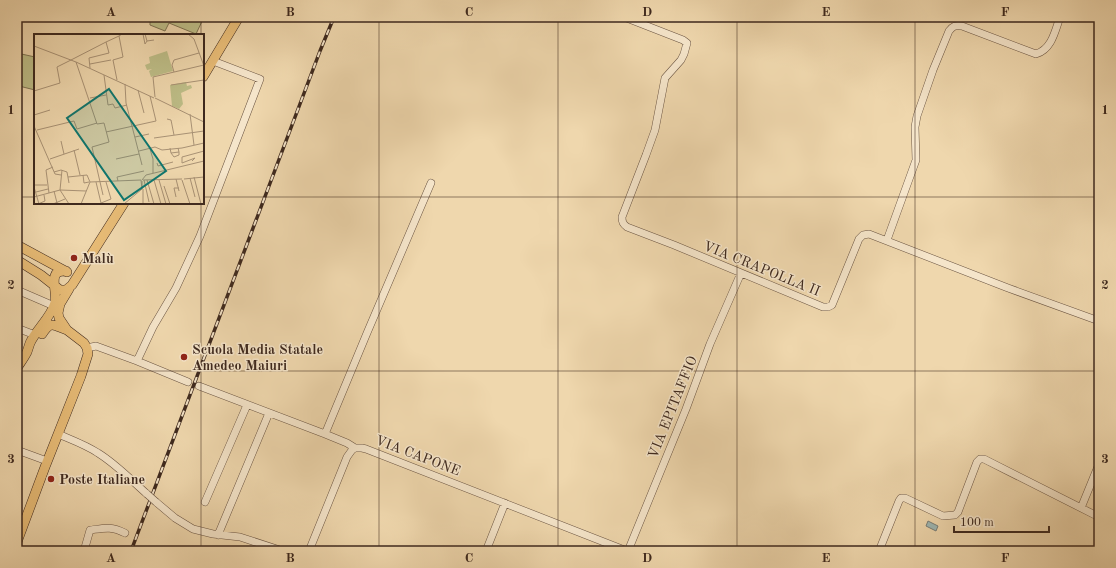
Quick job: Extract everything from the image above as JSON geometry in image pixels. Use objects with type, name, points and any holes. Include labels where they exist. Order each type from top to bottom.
[{"type":"main road","points":[[204,74],[239,17]]},
{"type":"main road","points":[[67,330],[59,318],[58,311],[71,286],[123,204]]},
{"type":"main road","points":[[17,245],[67,272],[73,277],[71,286],[66,290],[60,290],[41,275],[17,260]]},
{"type":"main road","points":[[26,354],[30,343],[54,306],[56,298],[54,280],[56,275],[60,271],[67,272],[80,267],[87,261]]},
{"type":"main road","points":[[17,368],[48,326],[54,325],[67,330],[82,340],[87,348],[87,359],[81,376],[17,542]]},
{"type":"street","name":"VIA CRAPOLLA II","points":[[624,17],[683,40],[687,43],[681,60],[665,78],[655,130],[622,217],[623,225],[823,307],[828,308],[832,305],[859,239],[863,234],[869,234],[1008,288],[1099,321]]},
{"type":"street","points":[[886,240],[916,160],[915,127],[917,116],[949,32],[953,26],[962,26],[1036,54],[1042,52],[1048,47],[1060,17]]},
{"type":"street","points":[[137,361],[153,326],[176,288],[200,236],[260,79],[213,61]]},
{"type":"street","points":[[325,434],[366,333],[431,183]]},
{"type":"street","name":"VIA EPITAFFIO","points":[[627,551],[686,409],[710,344],[741,273]]},
{"type":"street","points":[[17,290],[54,306]]},
{"type":"street","points":[[17,328],[36,335]]},
{"type":"street","points":[[87,348],[96,346],[188,382]]},
{"type":"street","name":"VIA CAPONE","points":[[199,386],[325,434],[355,448],[362,448],[627,551]]},
{"type":"street","points":[[205,502],[247,405]]},
{"type":"street","points":[[218,535],[269,413]]},
{"type":"street","points":[[58,434],[98,452],[175,518],[187,526],[206,533],[240,537],[283,551]]},
{"type":"street","points":[[309,551],[347,457],[355,448]]},
{"type":"street","points":[[17,450],[47,461]]},
{"type":"street","points":[[879,551],[901,498],[905,498],[943,516],[955,515],[958,512],[977,462],[980,459],[984,459],[1099,517]]},
{"type":"street","points":[[1081,508],[1099,464]]},
{"type":"street","points":[[486,551],[504,503]]},
{"type":"street","points":[[84,551],[90,530],[106,527],[115,528],[126,533]]},
{"type":"green space","points":[[150,17],[204,17],[196,34],[169,23],[165,31],[150,25]]},
{"type":"green space","points":[[17,53],[34,57],[34,90],[19,86],[21,79],[18,79],[20,68],[17,67]]},
{"type":"water","points":[[928,521],[938,526],[936,531],[926,526]]},
{"type":"railway","points":[[131,551],[334,17]]},
{"type":"place","name":"Malù","points":[[74,258]]},
{"type":"place","name":"Scuola Media Statale Amedeo Maiuri","points":[[184,357]]},
{"type":"place","name":"Poste Italiane","points":[[51,479]]}]
